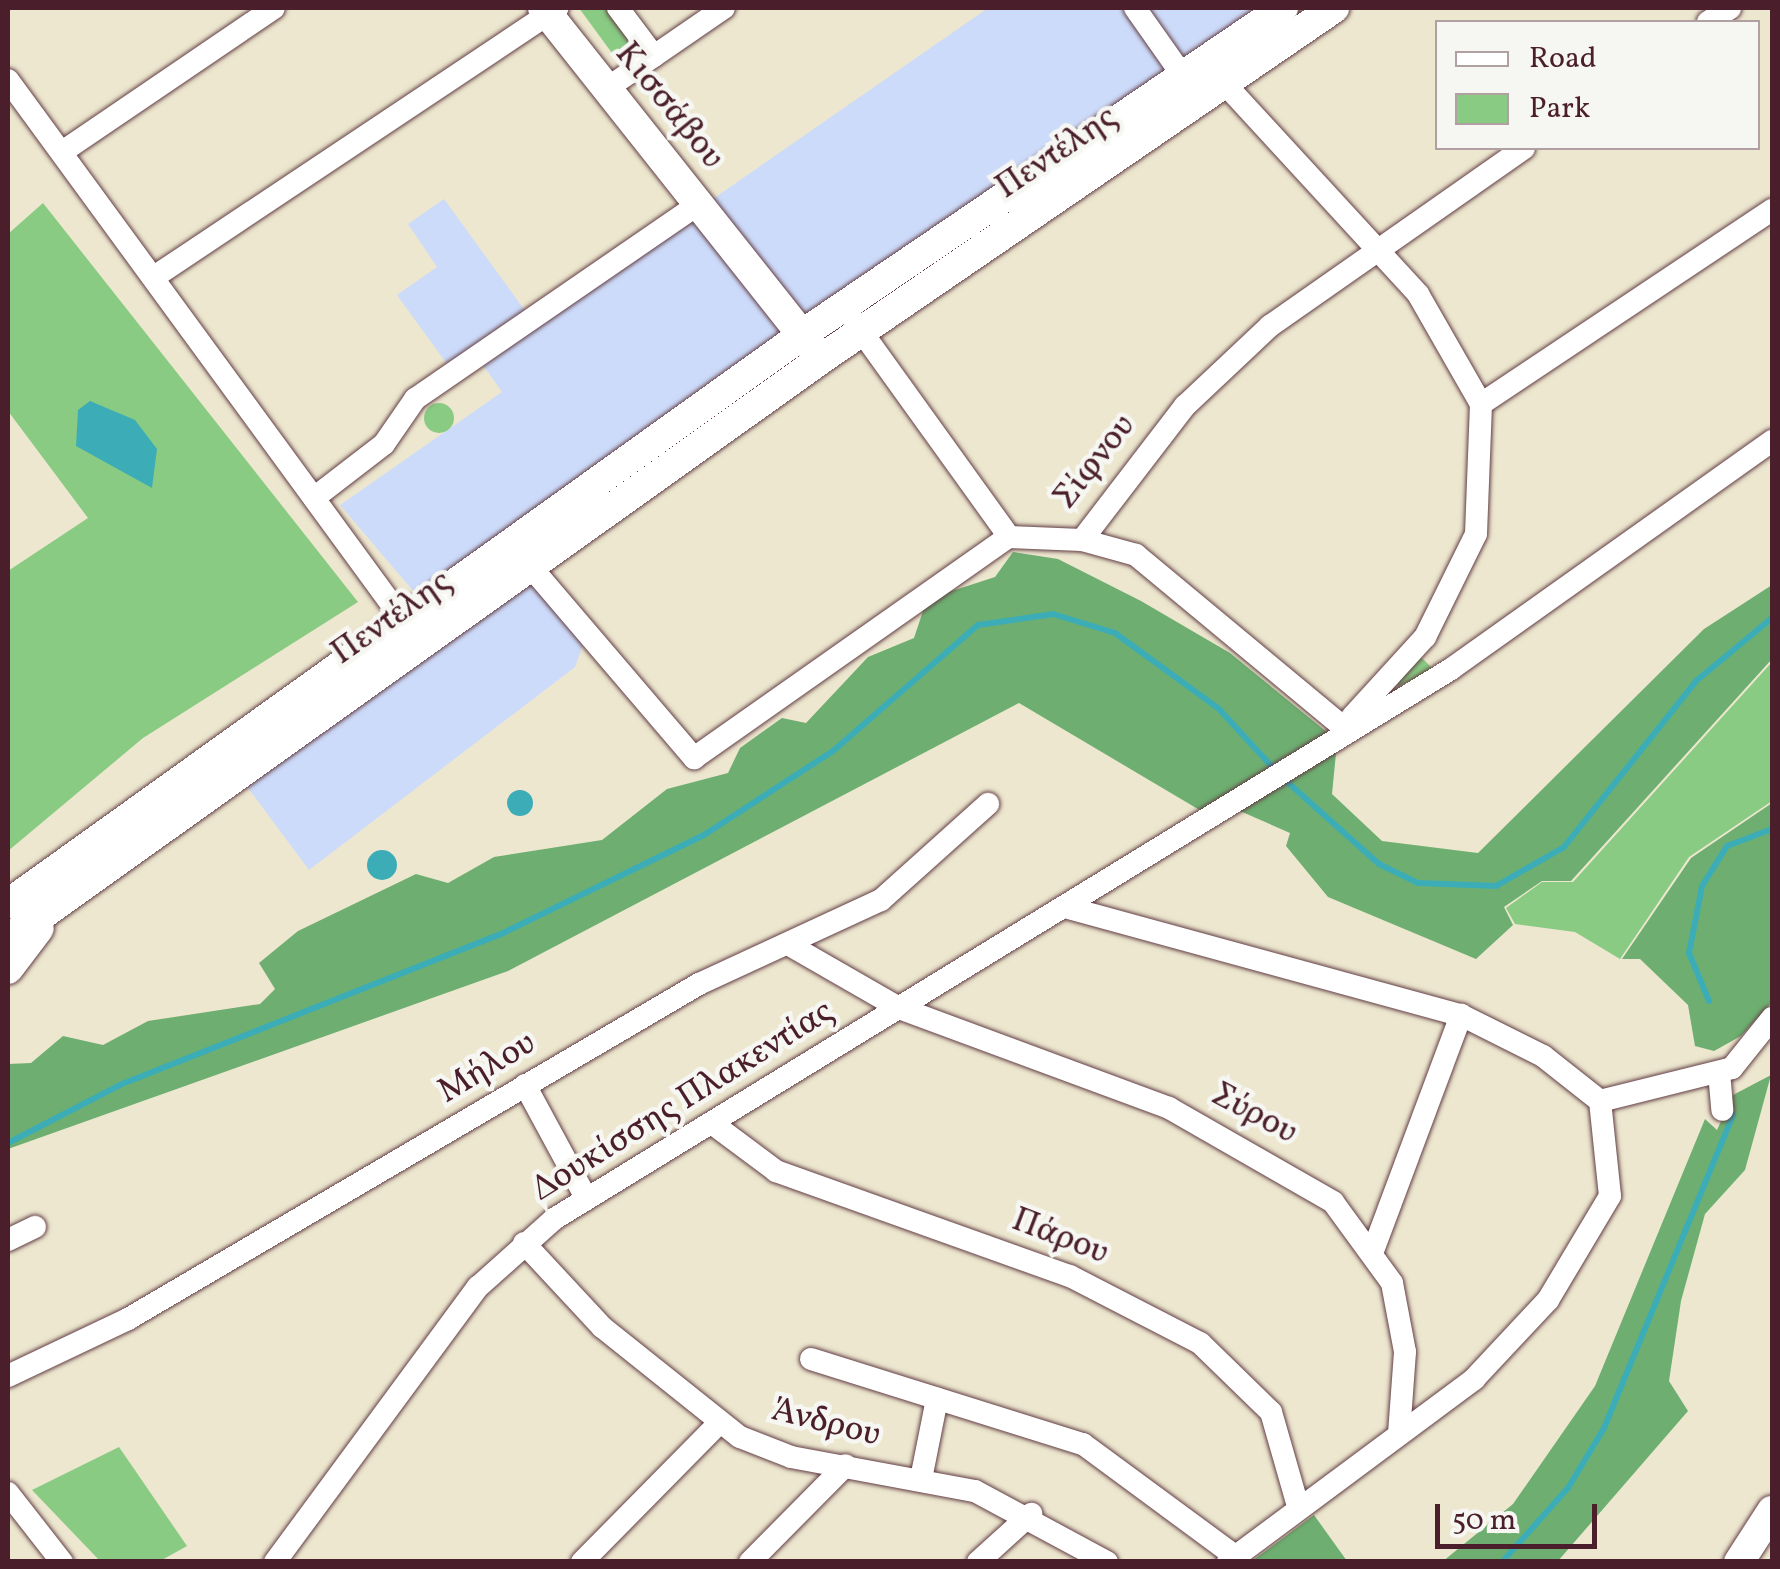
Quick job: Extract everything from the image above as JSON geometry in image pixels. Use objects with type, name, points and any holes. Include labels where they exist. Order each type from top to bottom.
[{"type":"main road","name":"Πεντέλης","points":[[8,904],[403,620],[852,319],[1183,76],[1284,8]]},
{"type":"main road","name":"Πεντέλης","points":[[852,319],[1225,84],[1334,8]]},
{"type":"main road","name":"Κισσάβου","points":[[552,9],[811,347]]},
{"type":"main road","name":"Πεντέλης","points":[[8,939],[530,566],[811,347]]},
{"type":"main road","points":[[8,969],[62,900]]},
{"type":"main road","points":[[1742,1560],[1772,1511]]},
{"type":"street","points":[[62,152],[274,8]]},
{"type":"street","points":[[618,8],[654,56]]},
{"type":"street","points":[[612,85],[724,8]]},
{"type":"street","points":[[1135,8],[1183,76]]},
{"type":"street","points":[[154,277],[552,9]]},
{"type":"street","points":[[8,80],[403,620]]},
{"type":"street","points":[[1225,84],[1378,247],[1452,342],[1482,404],[1476,534],[1422,640],[1342,728]]},
{"type":"street","name":"Σίφνου","points":[[1009,537],[1082,540],[1185,406],[1270,326],[1521,150]]},
{"type":"street","points":[[314,498],[384,444],[415,399],[700,203]]},
{"type":"street","points":[[1482,404],[1772,210]]},
{"type":"street","points":[[530,566],[694,758],[1009,537],[852,319]]},
{"type":"street","points":[[1342,728],[1452,669],[1772,441]]},
{"type":"street","points":[[1082,540],[1159,570],[1342,728]]},
{"type":"street","points":[[1422,640],[1452,669]]},
{"type":"street","name":"Δουκίσσης Πλακεντίας","points":[[274,1562],[461,1308],[524,1243],[586,1198],[1226,810],[1342,728]]},
{"type":"street","name":"Μήλου","points":[[8,1376],[128,1319],[698,984],[792,947],[917,877],[988,804]]},
{"type":"street","points":[[811,1359],[1112,1458],[1232,1559],[1474,1378],[1548,1300],[1598,1227],[1614,1164],[1600,1101],[1543,1056],[1461,1015],[1066,907]]},
{"type":"street","name":"Σύρου","points":[[792,947],[899,1008],[1169,1108],[1333,1202],[1374,1248],[1401,1318],[1399,1434]]},
{"type":"street","points":[[1374,1248],[1461,1015]]},
{"type":"street","points":[[1600,1101],[1718,1072],[1745,1058],[1772,1018]]},
{"type":"street","points":[[1718,1072],[1722,1110]]},
{"type":"street","points":[[525,1085],[586,1198]]},
{"type":"street","name":"Πάρου","points":[[712,1124],[776,1171],[1070,1276],[1200,1343],[1271,1412],[1298,1506]]},
{"type":"street","points":[[8,1240],[34,1227]]},
{"type":"street","name":"Άνδρου","points":[[524,1243],[602,1327],[718,1424],[790,1456],[921,1479],[1031,1514],[1107,1562]]},
{"type":"street","points":[[921,1479],[937,1399]]},
{"type":"street","points":[[582,1562],[718,1424]]},
{"type":"street","points":[[750,1562],[846,1466]]},
{"type":"street","points":[[8,1493],[62,1562]]},
{"type":"street","points":[[978,1562],[1031,1514]]},
{"type":"shaded area","points":[[988,8],[1267,8],[420,599],[340,505],[502,392],[471,348],[447,364],[397,295],[437,267],[408,224],[444,199],[534,323]]},
{"type":"shaded area","points":[[530,574],[584,642],[575,667],[309,870],[245,784]]},
{"type":"green space","points":[[579,8],[608,8],[640,50],[620,64]]},
{"type":"green space","points":[[43,203],[358,602],[143,738],[8,851],[8,571],[88,518],[8,411],[8,234]]},
{"type":"green space","points":[[439,403],[450,407],[454,418],[450,429],[439,433],[428,429],[424,418],[428,407]]},
{"type":"green space","points":[[1013,552],[1058,559],[1141,601],[1230,653],[1328,733],[1208,815],[1019,703],[508,971],[8,1149],[8,1064],[31,1063],[63,1036],[103,1045],[148,1021],[260,1004],[275,989],[259,963],[298,931],[416,874],[448,883],[494,857],[602,840],[667,789],[728,773],[740,748],[782,718],[806,723],[868,657],[914,638],[927,599],[995,577]]},
{"type":"green space","points":[[1772,585],[1772,659],[1571,881],[1542,881],[1504,907],[1513,925],[1476,959],[1328,897],[1286,846],[1290,833],[1240,811],[1337,743],[1332,794],[1382,841],[1478,853],[1704,629]]},
{"type":"green space","points":[[1420,656],[1433,669],[1398,687],[1398,683]]},
{"type":"green space","points":[[1772,662],[1772,801],[1689,857],[1620,959],[1575,932],[1515,924],[1506,908],[1542,882],[1573,882]]},
{"type":"green space","points":[[1772,803],[1772,1002],[1741,1036],[1714,1051],[1695,1046],[1688,1005],[1640,959],[1622,959],[1691,858]]},
{"type":"green space","points":[[1771,1075],[1745,1170],[1705,1214],[1681,1301],[1669,1381],[1688,1411],[1558,1561],[1442,1562],[1513,1504],[1595,1386],[1705,1119],[1717,1130],[1733,1095]]},
{"type":"green space","points":[[119,1447],[187,1546],[160,1561],[100,1561],[32,1490]]},
{"type":"green space","points":[[1314,1515],[1347,1561],[1252,1561]]},
{"type":"water","points":[[90,401],[135,420],[157,449],[152,488],[76,446],[78,410]]},
{"type":"water","points":[[520,790],[530,793],[530,813],[520,816],[510,813],[507,803],[510,793]]},
{"type":"water","points":[[382,850],[392,855],[397,865],[392,875],[382,880],[372,875],[367,865],[372,855]]},
{"type":"waterway","points":[[8,1143],[122,1084],[499,935],[704,835],[833,751],[978,625],[1053,614],[1115,633],[1218,708],[1276,771]]},
{"type":"waterway","points":[[1285,780],[1379,864],[1418,883],[1496,886],[1564,847],[1696,681],[1772,618]]},
{"type":"waterway","points":[[1709,1001],[1689,953],[1702,886],[1727,846],[1772,829]]},
{"type":"waterway","points":[[1502,1562],[1568,1488],[1604,1428],[1733,1115]]}]
